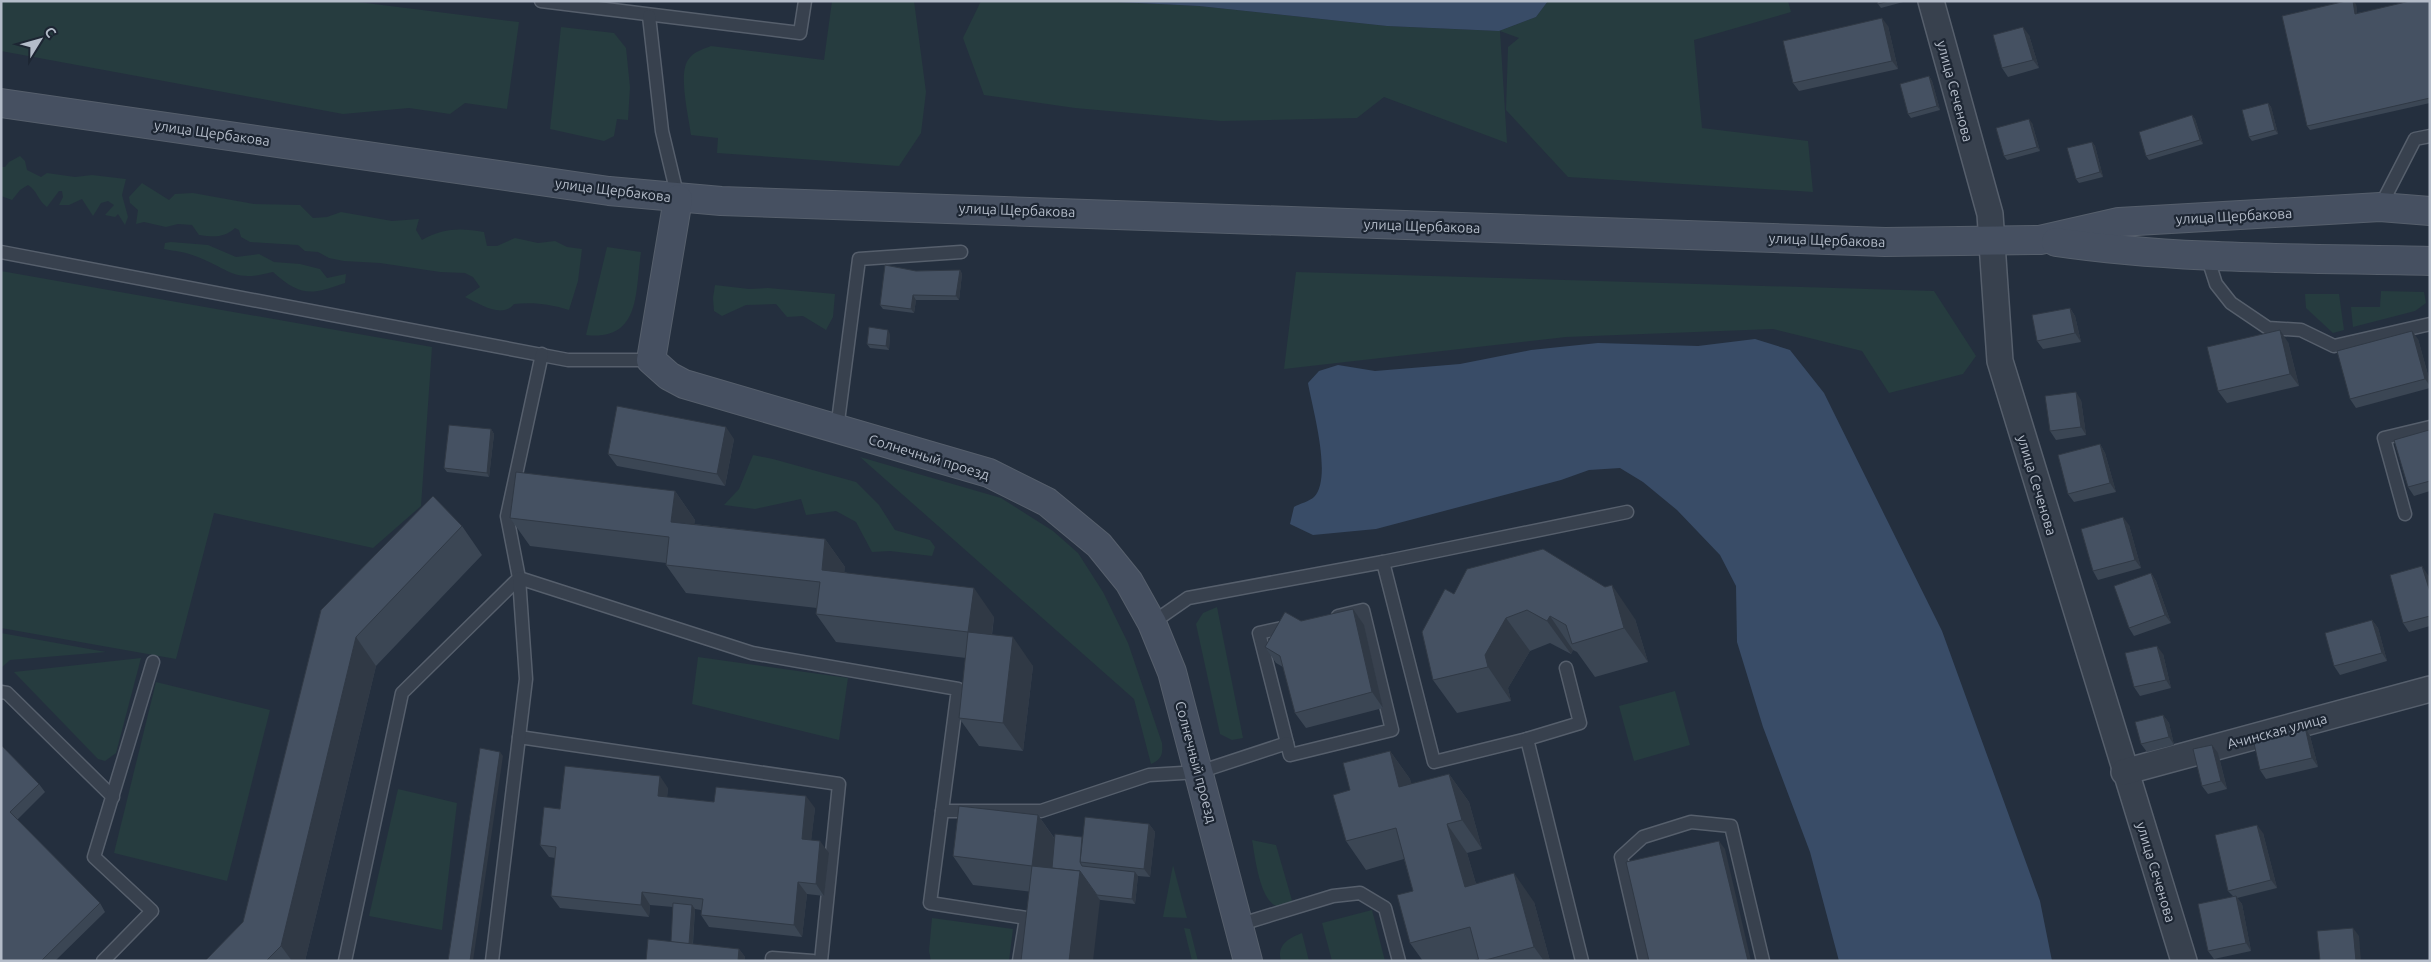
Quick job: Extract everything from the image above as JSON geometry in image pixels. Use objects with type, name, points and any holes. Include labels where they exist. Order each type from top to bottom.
[{"type":"main road","name":"улица Щербакова","points":[[1,103],[599,190],[678,198],[1885,242],[2040,240],[2119,222],[2380,207],[2430,211]]},
{"type":"main road","points":[[651,360],[678,198]]},
{"type":"main road","name":"улица Щербакова","points":[[2040,240],[2114,251],[2207,256],[2430,261]]},
{"type":"main road","name":"Солнечный проезд","points":[[651,360],[669,376],[684,384],[989,473],[1047,502],[1099,545],[1129,582],[1152,623],[1172,672],[1248,961]]},
{"type":"street","name":"улица Сеченова","points":[[1931,1],[1990,214],[2000,361],[2124,772],[2184,961]]},
{"type":"street","name":"Ачинская улица","points":[[2124,772],[2430,689]]},
{"type":"lane","points":[[541,1],[649,16],[800,33],[805,1]]},
{"type":"lane","points":[[649,16],[662,131],[678,198]]},
{"type":"lane","points":[[2380,207],[2415,139],[2430,136]]},
{"type":"lane","points":[[1,252],[568,360],[651,360]]},
{"type":"lane","points":[[837,430],[859,259],[961,252]]},
{"type":"lane","points":[[2207,256],[2216,284],[2231,303],[2268,328],[2301,330],[2334,346],[2430,324]]},
{"type":"lane","points":[[492,961],[526,679],[519,578],[507,516],[542,354]]},
{"type":"lane","points":[[2406,514],[2384,438],[2430,427]]},
{"type":"lane","points":[[1152,623],[1188,598],[1383,562],[1627,512]]},
{"type":"lane","points":[[1383,562],[1434,762],[1527,739],[1580,723],[1566,668]]},
{"type":"lane","points":[[519,578],[752,653],[958,689],[930,903],[1026,918],[1019,961]]},
{"type":"lane","points":[[345,961],[402,693],[519,578]]},
{"type":"lane","points":[[1306,623],[1259,633],[1290,755],[1392,730],[1363,610],[1325,618]]},
{"type":"lane","points":[[103,961],[152,911],[94,857],[153,662]]},
{"type":"lane","points":[[1,692],[7,693],[113,797]]},
{"type":"lane","points":[[519,737],[839,784],[821,961]]},
{"type":"lane","points":[[1527,739],[1582,961]]},
{"type":"lane","points":[[942,811],[1042,811],[1149,775],[1199,772],[1287,743]]},
{"type":"lane","points":[[1645,961],[1621,857],[1643,837],[1691,822],[1731,826],[1763,961]]},
{"type":"lane","points":[[1238,925],[1333,896],[1360,892],[1385,908],[1399,961]]},
{"type":"lane","points":[[772,961],[772,958],[813,961]]},
{"type":"green space","points":[[1,1],[350,1],[519,22],[507,109],[465,103],[450,114],[409,108],[343,114],[1,51]]},
{"type":"green space","points":[[832,1],[914,1],[926,92],[921,133],[899,166],[717,153],[718,138],[691,135],[684,75],[688,60],[693,55],[711,46],[824,60]]},
{"type":"green space","points":[[981,1],[1098,1],[1199,6],[1387,26],[1499,31],[1536,17],[1548,1],[1788,1],[1791,12],[1694,40],[1702,128],[1808,141],[1813,192],[1568,177],[1506,110],[1508,47],[1519,38],[1500,31],[1507,143],[1384,97],[1357,118],[1221,121],[1075,108],[984,95],[963,38]]},
{"type":"green space","points":[[561,27],[614,33],[626,48],[630,87],[628,120],[617,119],[614,136],[604,141],[550,129]]},
{"type":"green space","points":[[20,156],[25,161],[27,170],[41,177],[47,173],[75,177],[92,175],[126,179],[122,195],[128,217],[125,225],[118,214],[115,217],[105,215],[114,205],[108,201],[101,203],[93,216],[82,199],[69,205],[59,205],[63,197],[62,191],[59,191],[47,207],[28,185],[20,190],[12,200],[1,196],[1,167],[5,167],[9,162]]},
{"type":"green space","points":[[142,183],[169,200],[175,194],[193,193],[254,204],[300,205],[313,218],[327,217],[341,212],[392,221],[419,219],[416,230],[422,240],[445,231],[467,230],[484,232],[487,246],[497,246],[515,238],[538,243],[555,241],[567,247],[582,249],[578,281],[569,310],[535,303],[514,304],[503,310],[491,309],[465,297],[480,287],[473,277],[465,273],[440,272],[380,263],[344,261],[329,258],[318,252],[305,251],[298,245],[250,242],[241,237],[239,230],[235,228],[223,235],[209,236],[199,235],[192,225],[178,224],[166,227],[144,222],[136,224],[138,210],[130,203],[129,197]]},
{"type":"green space","points":[[165,243],[208,245],[236,257],[259,254],[274,262],[300,264],[320,269],[327,278],[346,274],[345,283],[323,290],[299,290],[273,272],[248,276],[239,275],[191,255],[164,249]]},
{"type":"green space","points":[[607,247],[641,252],[632,311],[626,322],[617,330],[604,335],[586,335]]},
{"type":"green space","points":[[1,271],[432,347],[421,506],[373,548],[214,513],[176,659],[1,628]]},
{"type":"green space","points":[[1296,272],[1934,291],[1976,356],[1963,374],[1889,393],[1862,351],[1773,329],[1566,337],[1284,369]]},
{"type":"green space","points":[[715,285],[835,294],[833,317],[826,330],[803,316],[787,317],[776,304],[746,305],[722,316],[714,311]]},
{"type":"green space","points":[[2381,291],[2424,292],[2426,303],[2415,311],[2353,327],[2351,307],[2380,307]]},
{"type":"green space","points":[[2305,294],[2339,294],[2344,330],[2333,333],[2306,308]]},
{"type":"green space","points":[[753,455],[856,482],[879,505],[895,530],[930,540],[935,547],[932,556],[890,551],[872,552],[856,522],[836,511],[806,515],[801,499],[755,509],[724,505],[739,489]]},
{"type":"green space","points":[[860,457],[1001,498],[1053,531],[1078,553],[1103,592],[1128,643],[1162,743],[1162,753],[1158,760],[1151,764],[1134,699]]},
{"type":"green space","points":[[1217,607],[1243,738],[1232,740],[1220,734],[1196,624],[1203,613]]},
{"type":"green space","points":[[1,633],[106,652],[10,660],[1,668]]},
{"type":"green space","points":[[698,657],[848,678],[839,740],[692,704]]},
{"type":"green space","points":[[141,658],[116,753],[105,761],[98,759],[14,672]]},
{"type":"green space","points":[[156,682],[270,710],[227,881],[114,853]]},
{"type":"green space","points":[[1675,691],[1690,745],[1634,761],[1619,706]]},
{"type":"green space","points":[[398,789],[457,803],[442,930],[369,916]]},
{"type":"green space","points":[[1252,840],[1276,845],[1293,904],[1281,907],[1274,905],[1268,899],[1263,890],[1257,868]]},
{"type":"green space","points":[[1173,865],[1187,918],[1163,917]]},
{"type":"green space","points":[[1372,910],[1385,961],[1332,961],[1322,923]]},
{"type":"green space","points":[[932,918],[1013,929],[1009,961],[931,961],[929,951]]},
{"type":"green space","points":[[1184,928],[1190,929],[1198,961],[1192,961]]},
{"type":"green space","points":[[1302,933],[1309,961],[1281,961],[1280,951],[1282,946],[1288,940]]},
{"type":"water","points":[[1098,1],[1548,1],[1536,17],[1499,31],[1387,26],[1199,6]]},
{"type":"water","points":[[1755,339],[1790,350],[1824,393],[1942,631],[2040,901],[2052,961],[1839,961],[1810,852],[1763,727],[1737,642],[1736,586],[1720,555],[1677,510],[1643,482],[1620,468],[1589,470],[1561,480],[1376,529],[1313,535],[1290,524],[1294,507],[1314,497],[1319,488],[1322,475],[1320,442],[1308,383],[1319,371],[1338,365],[1375,371],[1460,364],[1531,350],[1598,343],[1698,346]]},
{"type":"building","points":[[1877,1],[1889,1],[1878,4]]},
{"type":"building","points":[[2353,1],[2355,14],[2410,1],[2430,1],[2430,98],[2307,126],[2282,16]]},
{"type":"building","points":[[1882,18],[1892,61],[1793,83],[1783,41]]},
{"type":"building","points":[[2023,27],[2033,60],[2002,68],[1993,35]]},
{"type":"building","points":[[1929,76],[1937,106],[1908,114],[1900,84]]},
{"type":"building","points":[[2268,103],[2275,130],[2249,137],[2242,110]]},
{"type":"building","points":[[2192,115],[2200,140],[2146,156],[2139,132]]},
{"type":"building","points":[[2029,119],[2037,147],[2004,156],[1996,128]]},
{"type":"building","points":[[2092,142],[2100,172],[2076,179],[2067,148]]},
{"type":"building","points":[[885,265],[916,271],[960,270],[956,296],[913,295],[911,309],[880,305]]},
{"type":"building","points":[[2070,308],[2075,333],[2037,341],[2032,315]]},
{"type":"building","points":[[869,327],[888,330],[886,346],[867,344]]},
{"type":"building","points":[[2280,330],[2290,374],[2218,391],[2207,347]]},
{"type":"building","points":[[2412,331],[2425,379],[2350,399],[2337,351]]},
{"type":"building","points":[[2076,392],[2081,427],[2050,431],[2045,396]]},
{"type":"building","points":[[617,406],[726,427],[717,474],[608,454]]},
{"type":"building","points":[[449,425],[491,429],[487,473],[444,468]]},
{"type":"building","points":[[2429,430],[2430,481],[2408,487],[2394,440]]},
{"type":"building","points":[[2100,444],[2110,483],[2068,494],[2058,455]]},
{"type":"building","points":[[516,472],[675,491],[671,522],[825,539],[822,570],[974,588],[968,632],[816,614],[820,582],[666,565],[669,537],[510,518]]},
{"type":"building","points":[[433,496],[462,526],[356,637],[281,946],[266,961],[205,961],[243,922],[321,610]]},
{"type":"building","points":[[2123,517],[2135,560],[2093,571],[2081,529]]},
{"type":"building","points":[[1543,549],[1605,587],[1612,585],[1624,628],[1572,644],[1566,625],[1550,616],[1547,621],[1527,610],[1506,618],[1485,655],[1488,667],[1433,680],[1422,632],[1445,589],[1454,594],[1467,569]]},
{"type":"building","points":[[2422,566],[2430,592],[2430,616],[2403,623],[2390,575]]},
{"type":"building","points":[[2151,573],[2165,615],[2129,628],[2114,586]]},
{"type":"building","points":[[1353,609],[1372,692],[1295,713],[1280,656],[1265,647],[1285,612],[1301,621]]},
{"type":"building","points":[[2372,620],[2382,653],[2334,666],[2325,633]]},
{"type":"building","points":[[968,632],[1013,637],[1003,723],[959,718]]},
{"type":"building","points":[[2157,646],[2166,680],[2134,687],[2125,653]]},
{"type":"building","points":[[2163,715],[2169,737],[2141,744],[2135,722]]},
{"type":"building","points":[[2305,727],[2312,758],[2260,770],[2253,739]]},
{"type":"building","points":[[1,745],[39,784],[10,812],[100,903],[41,961],[1,961]]},
{"type":"building","points":[[2212,745],[2221,781],[2202,786],[2193,749]]},
{"type":"building","points":[[480,748],[500,752],[470,961],[448,961]]},
{"type":"building","points":[[1390,751],[1399,787],[1449,774],[1462,820],[1447,824],[1465,887],[1514,873],[1534,947],[1479,961],[1470,927],[1410,943],[1397,895],[1413,891],[1396,828],[1346,841],[1333,795],[1350,790],[1343,763]]},
{"type":"building","points":[[565,766],[660,776],[658,796],[714,802],[716,787],[806,796],[802,839],[820,841],[816,884],[798,882],[794,925],[701,915],[703,899],[642,892],[641,905],[551,896],[556,847],[540,845],[544,807],[560,809]]},
{"type":"building","points":[[959,806],[1038,815],[1032,866],[953,856]]},
{"type":"building","points":[[1085,817],[1149,824],[1144,869],[1080,862]]},
{"type":"building","points":[[2257,825],[2271,880],[2228,891],[2215,835]]},
{"type":"building","points":[[1055,834],[1082,837],[1080,862],[1082,866],[1135,872],[1132,899],[1097,895],[1080,871],[1052,868]]},
{"type":"building","points":[[1719,841],[1748,961],[1649,961],[1626,862]]},
{"type":"building","points":[[1032,866],[1080,871],[1069,961],[1021,961]]},
{"type":"building","points":[[2236,896],[2246,943],[2208,951],[2198,904]]},
{"type":"building","points":[[673,903],[692,905],[689,944],[671,942]]},
{"type":"building","points":[[2353,928],[2356,961],[2320,961],[2317,931]]},
{"type":"building","points":[[648,939],[739,949],[738,961],[646,961]]}]
